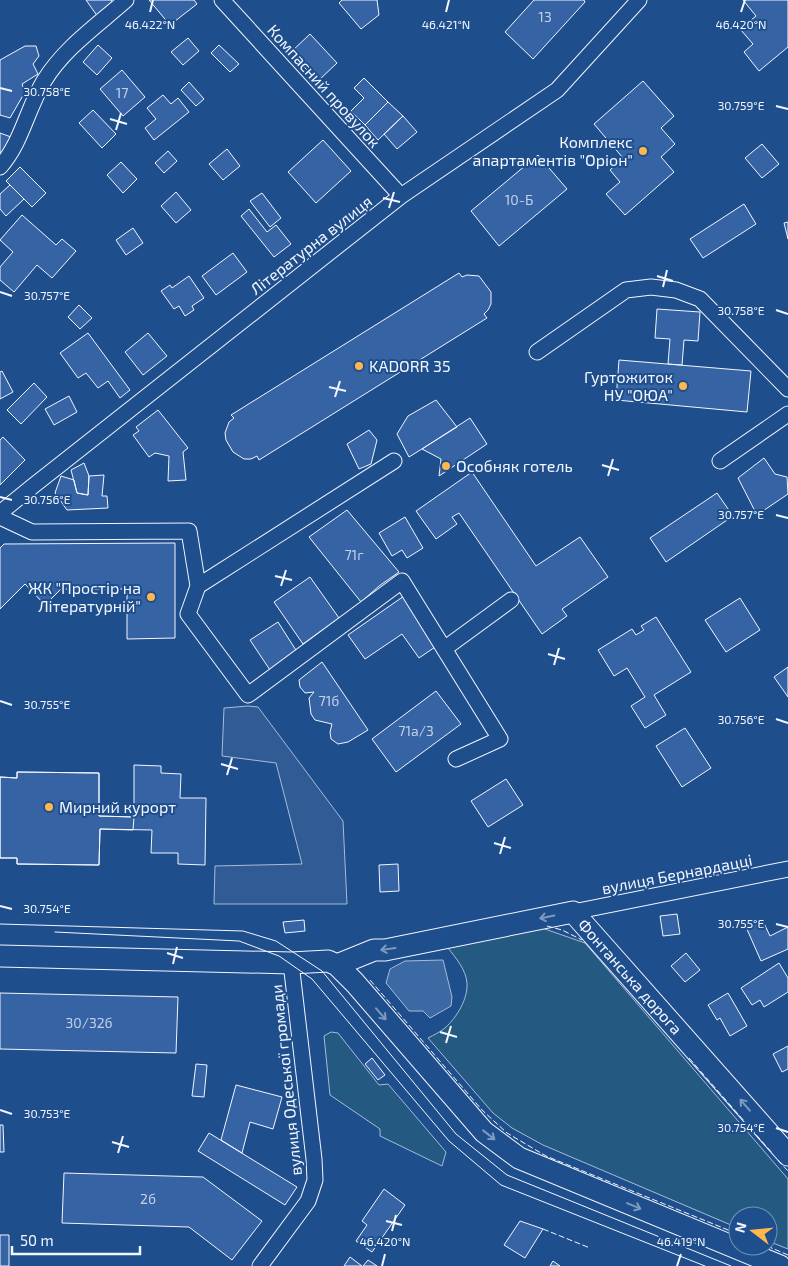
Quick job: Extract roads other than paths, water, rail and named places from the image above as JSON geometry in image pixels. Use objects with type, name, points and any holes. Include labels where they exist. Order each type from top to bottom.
[{"type":"main road","name":"Фонтанська дорога","points":[[0,956],[292,963],[328,961],[337,965],[374,950],[385,950],[573,912],[788,1155]]},
{"type":"main road","points":[[337,965],[355,983],[484,1132],[519,1158],[780,1266]]},
{"type":"street","points":[[0,167],[11,154],[44,81],[69,49],[126,0]]},
{"type":"street","name":"Компасний провулок","points":[[222,0],[401,196]]},
{"type":"street","name":"Літературна вулиця","points":[[0,513],[401,196],[557,90],[639,0]]},
{"type":"street","points":[[537,352],[626,290],[651,287],[676,290],[700,299],[788,389]]},
{"type":"street","points":[[720,462],[788,414]]},
{"type":"street","points":[[198,586],[394,461]]},
{"type":"street","points":[[0,517],[32,532],[189,531],[198,586],[188,614],[248,695],[402,581],[500,739],[456,759]]},
{"type":"street","points":[[444,649],[511,600]]},
{"type":"street","name":"вулиця Бернардацці","points":[[573,912],[788,870]]},
{"type":"street","name":"вулиця Одеської громади","points":[[260,1266],[308,1201],[315,1180],[292,963]]},
{"type":"tram line","points":[[0,924],[243,931],[276,941],[322,971],[456,1134],[507,1175],[731,1266]]},
{"type":"tram line","points":[[55,932],[239,941],[279,956],[312,979],[449,1141],[501,1185],[705,1266]]},
{"type":"place","name":"Комплекс апартаментів \"Оріон\"","points":[[643,151]]},
{"type":"place","name":"KADORR 35","points":[[359,366]]},
{"type":"place","name":"Гуртожиток НУ \"ОЮА\"","points":[[683,386]]},
{"type":"place","name":"Особняк готель","points":[[446,466]]},
{"type":"place","name":"ЖК \"Простір на Літературній\"","points":[[151,597]]},
{"type":"place","name":"Мирний курорт","points":[[49,807]]}]
